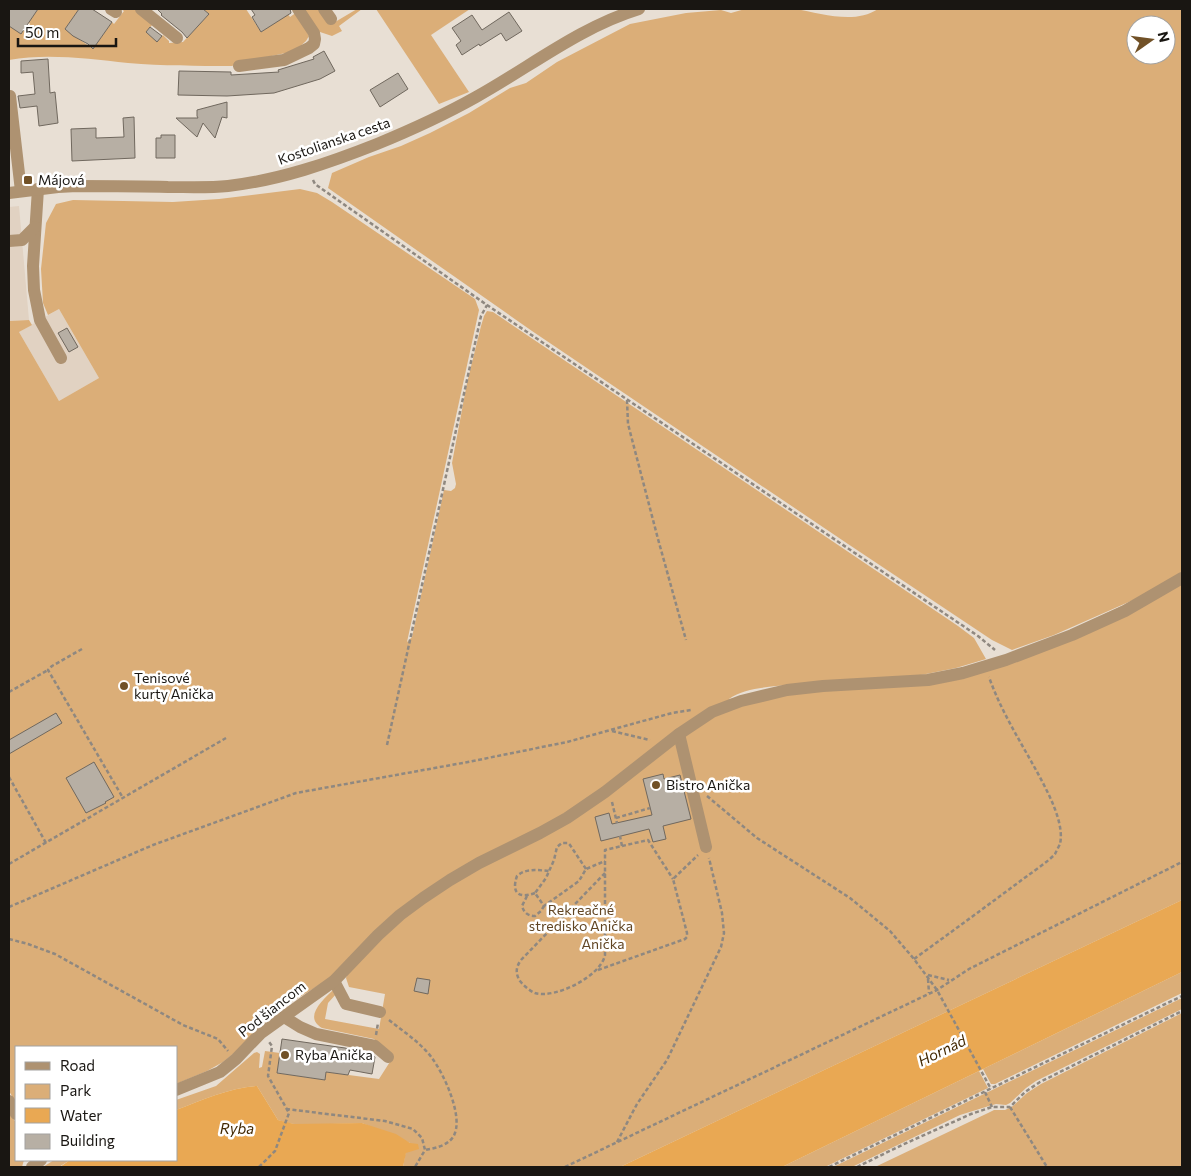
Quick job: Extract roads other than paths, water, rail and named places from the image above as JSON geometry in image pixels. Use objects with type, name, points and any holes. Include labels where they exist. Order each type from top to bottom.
[{"type":"street","points":[[141,9],[178,38]]},
{"type":"street","points":[[239,66],[284,60],[314,44],[314,33],[298,9]]},
{"type":"street","name":"Kostolianska cesta","points":[[15,192],[77,186],[228,186],[275,178],[309,169],[352,154],[436,118],[477,97],[583,33],[600,24],[639,9]]},
{"type":"street","points":[[10,96],[15,192]]},
{"type":"street","points":[[38,189],[33,266],[34,290],[38,314],[44,329],[61,358]]},
{"type":"street","points":[[9,241],[22,240],[35,227]]},
{"type":"street","name":"Pod šiancom","points":[[178,1089],[220,1072],[236,1059],[261,1033],[334,981],[378,935],[423,898],[479,863],[568,818],[605,792],[668,742],[708,715],[740,701],[787,690],[928,680],[963,673],[1006,660],[1072,636],[1125,611],[1182,578]]},
{"type":"street","points":[[679,734],[691,782],[702,851]]},
{"type":"street","points":[[334,981],[346,1004],[383,1015]]},
{"type":"street","points":[[284,1017],[316,1034],[375,1046],[388,1057]]},
{"type":"street","points":[[9,1101],[15,1112]]},
{"type":"water","name":"Hornád","points":[[1182,900],[1182,972],[782,1167],[620,1167]]},
{"type":"water","name":"Ryba","points":[[257,1086],[278,1120],[294,1124],[362,1123],[396,1134],[410,1143],[418,1144],[419,1149],[406,1153],[403,1167],[60,1167],[69,1161],[178,1161],[178,1109],[226,1092]]},
{"type":"place","name":"Májová","points":[[28,180]]},
{"type":"place","name":"Tenisové kurty Anička","points":[[124,686]]},
{"type":"place","name":"Bistro Anička","points":[[656,785]]},
{"type":"place","name":"Ryba Anička","points":[[285,1055]]},
{"type":"park label","name":"Rekreačné stredisko Anička","points":[[581,918]]},
{"type":"park label","name":"Anička","points":[[603,944]]}]
